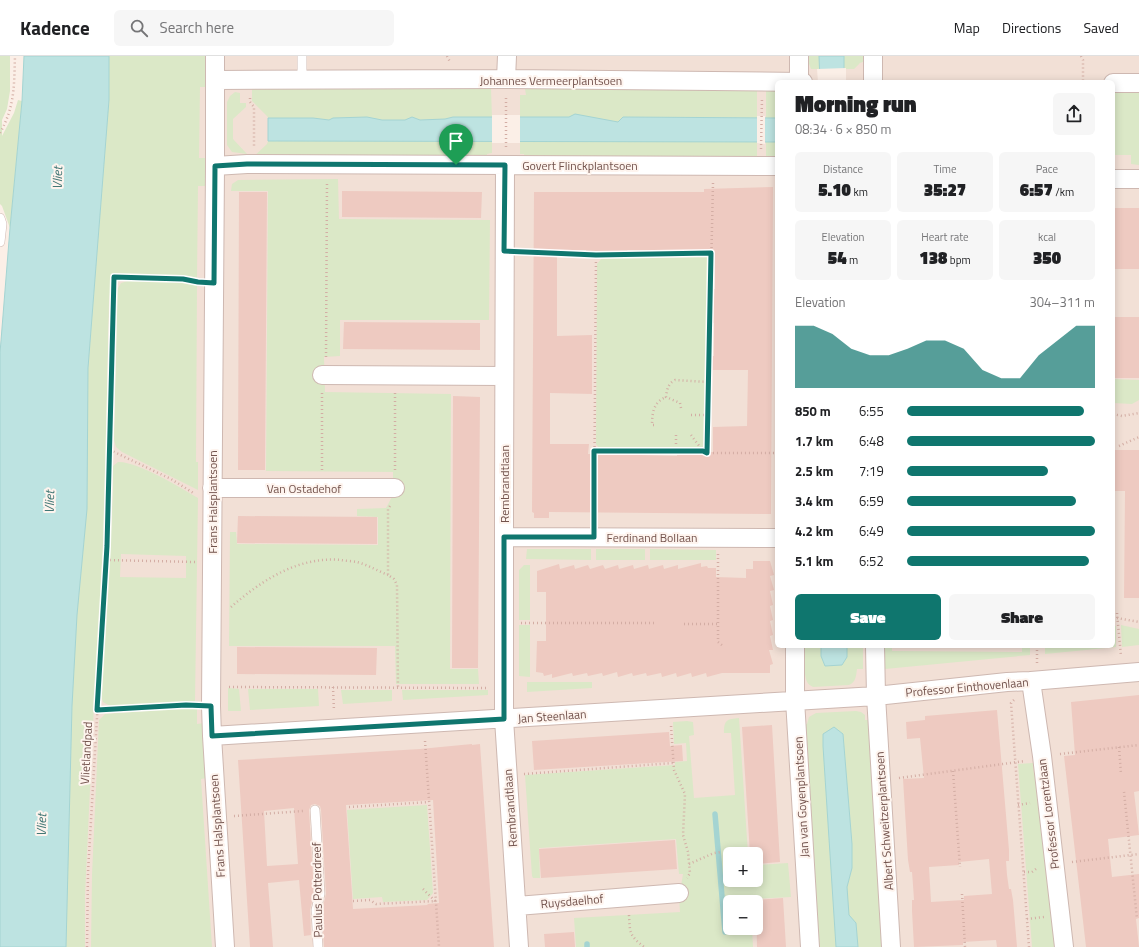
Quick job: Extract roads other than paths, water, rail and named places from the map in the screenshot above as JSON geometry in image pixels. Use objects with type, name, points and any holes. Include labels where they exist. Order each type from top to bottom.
[{"type":"street","name":"Frans Halsplantsoen","points":[[215,56],[211,706],[225,947]]},
{"type":"street","points":[[506,79],[507,56]]},
{"type":"street","points":[[799,56],[799,80]]},
{"type":"street","points":[[873,56],[873,80]]},
{"type":"street","name":"Johannes Vermeerplantsoen","points":[[215,80],[506,79],[775,82]]},
{"type":"street","points":[[1115,83],[1139,84]]},
{"type":"street","name":"Govert Flinckplantsoen","points":[[215,166],[247,164],[334,165],[505,157],[713,166],[775,166]]},
{"type":"street","name":"Rembrandtlaan","points":[[505,157],[504,719],[519,947]]},
{"type":"street","points":[[1115,179],[1139,179]]},
{"type":"street","points":[[322,375],[504,376]]},
{"type":"street","name":"Van Ostadehof","points":[[212,492],[321,488],[395,488]]},
{"type":"street","name":"Ferdinand Bollaan","points":[[504,537],[775,538]]},
{"type":"street","name":"Jan van Goyenplantsoen","points":[[795,648],[795,700],[810,947]]},
{"type":"street","name":"Albert Schweitzerplantsoen","points":[[875,648],[880,769],[892,947]]},
{"type":"street","name":"Professor Einthovenlaan","points":[[795,700],[876,696],[1007,682],[1131,673]]},
{"type":"street","name":"Professor Lorentzlaan","points":[[1031,681],[1042,756],[1064,947]]},
{"type":"street","name":"Jan Steenlaan","points":[[212,736],[795,700]]},
{"type":"street","name":"Ruysdaelhof","points":[[517,906],[679,893]]},
{"type":"lane","points":[[302,56],[302,80]]},
{"type":"lane","points":[[0,218],[2,224],[0,242]]},
{"type":"lane","name":"Paulus Potterdreef","points":[[315,810],[320,894],[316,910],[318,947]]},
{"type":"water","name":"Vliet","points":[[24,56],[109,56],[109,100],[88,368],[87,509],[77,615],[72,706],[66,947],[0,947],[0,353],[22,101]]},
{"type":"water","points":[[819,56],[844,56],[844,80],[820,80]]},
{"type":"water","points":[[575,114],[618,122],[623,117],[775,118],[775,142],[268,141],[268,118],[313,118],[329,120],[333,118],[367,117],[382,120],[405,120],[412,117],[420,120],[445,119],[453,117],[569,117]]},
{"type":"water","points":[[821,648],[847,648],[847,657],[842,665],[825,666],[821,656]]},
{"type":"water","points":[[834,727],[843,734],[852,844],[852,868],[847,887],[849,915],[856,923],[858,947],[836,947],[823,746],[823,734]]},
{"type":"waterway","points":[[715,814],[723,908]]}]
